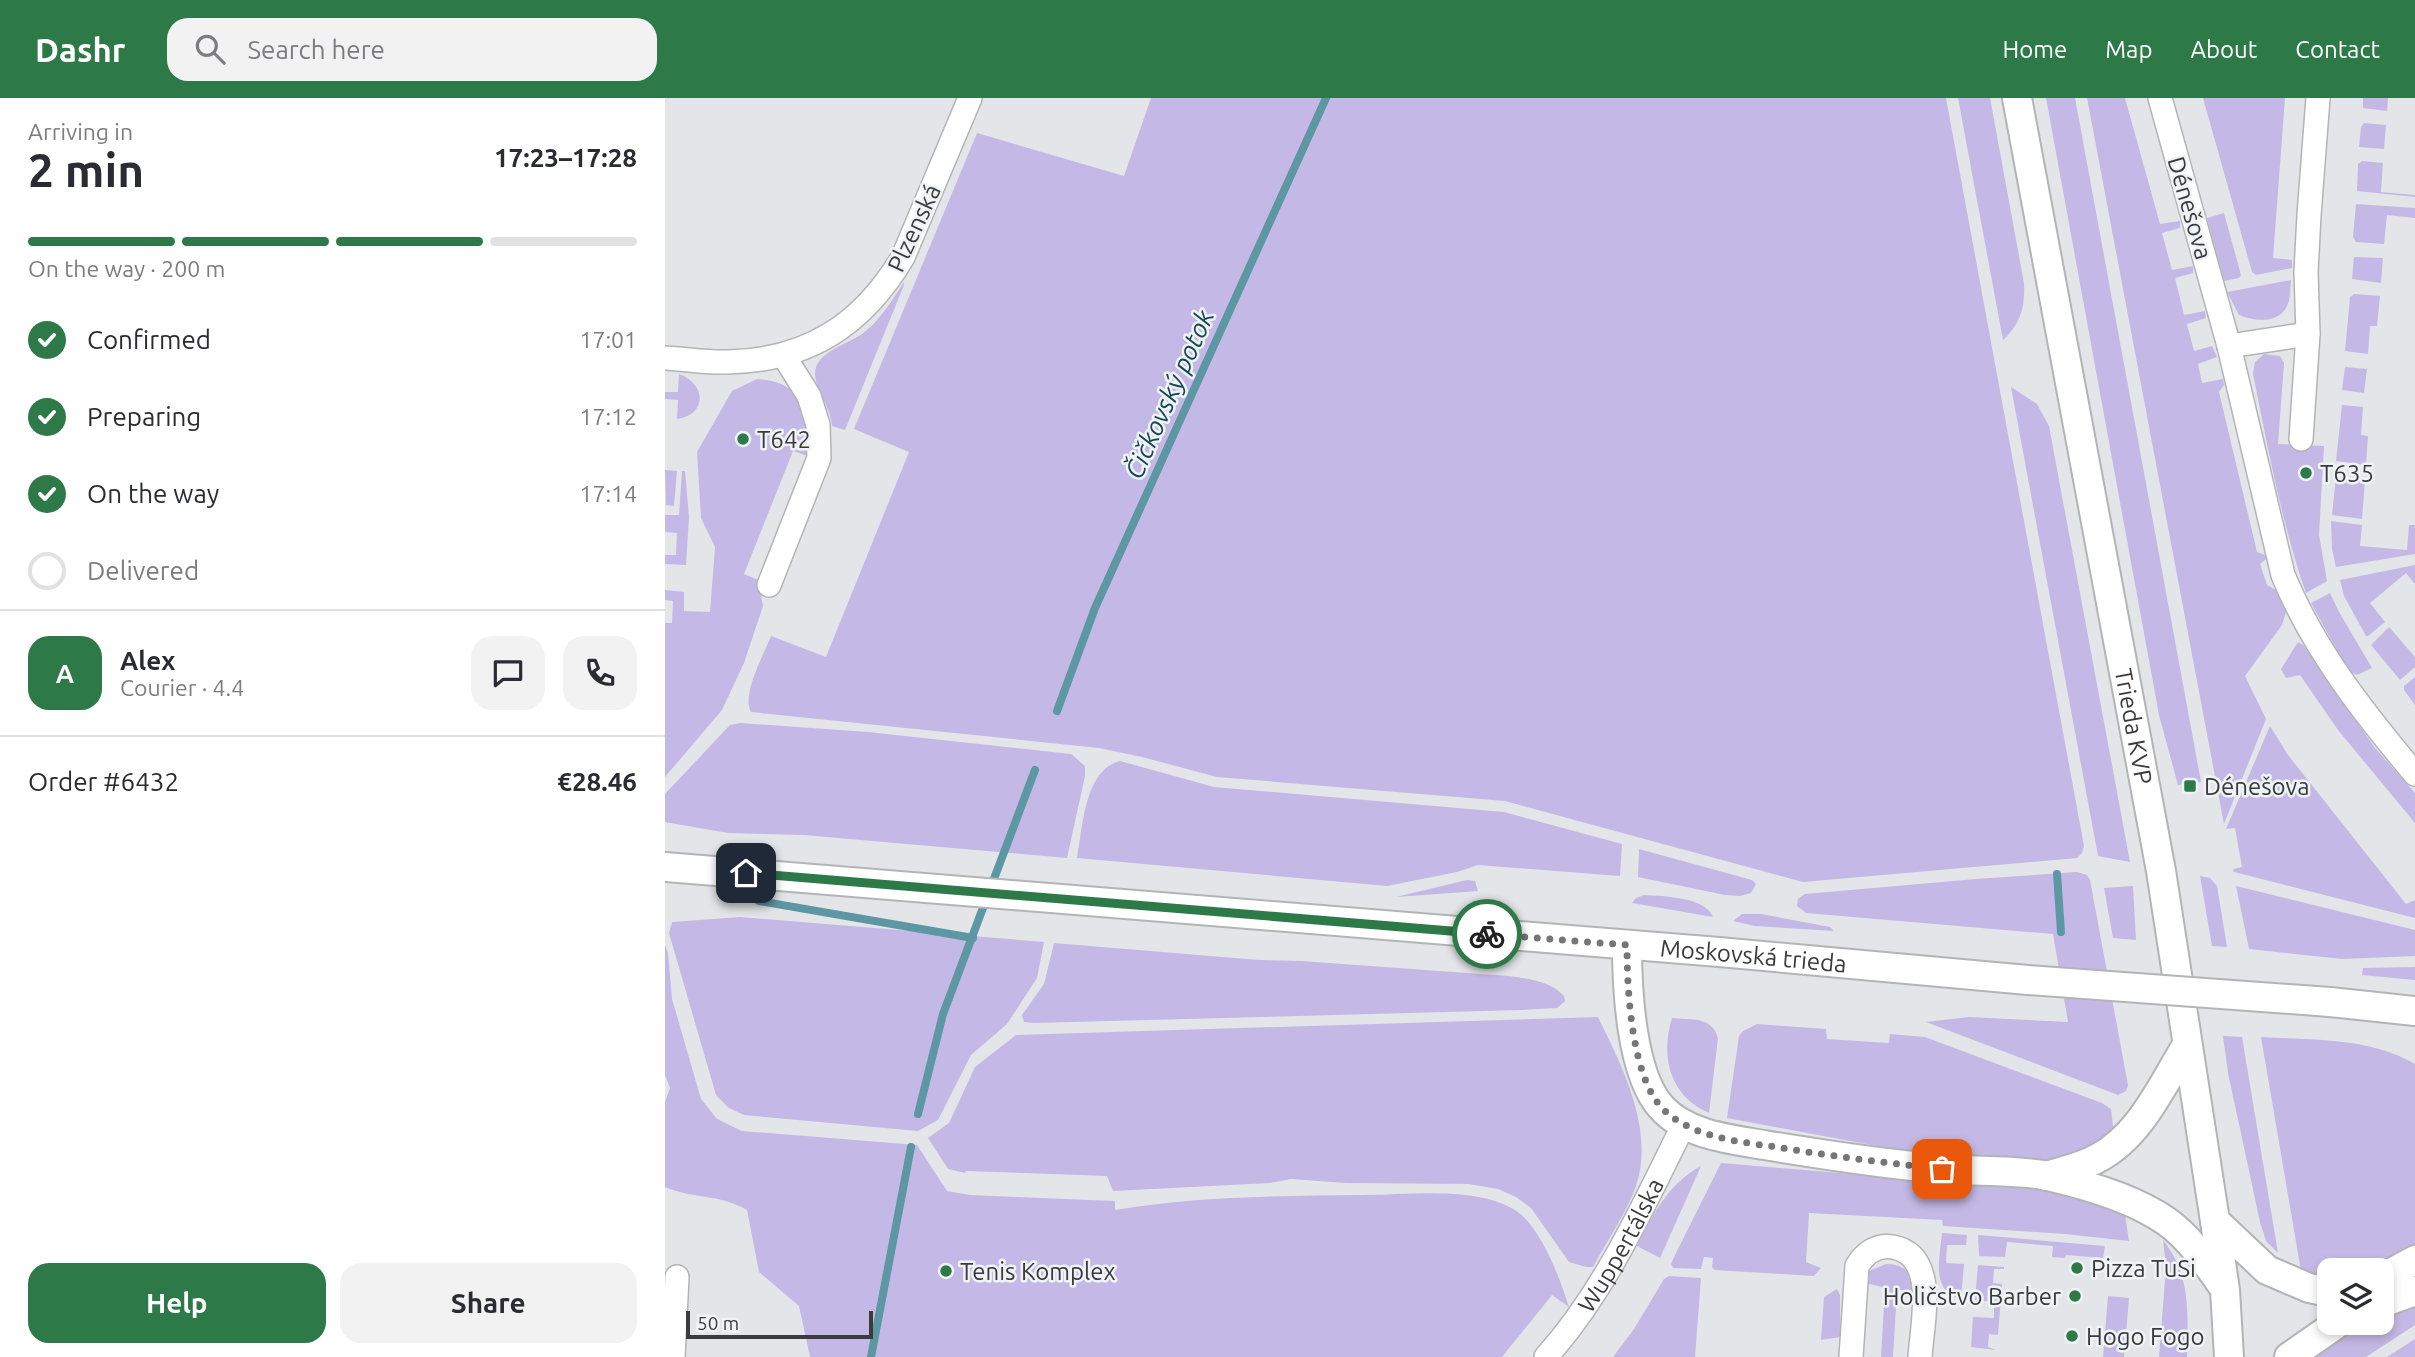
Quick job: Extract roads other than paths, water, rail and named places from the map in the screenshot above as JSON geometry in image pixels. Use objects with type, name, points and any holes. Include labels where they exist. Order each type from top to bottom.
[{"type":"street","name":"Plzenská","points":[[665,358],[729,362],[784,356],[849,323],[869,306],[889,280],[908,246],[970,98]]},
{"type":"street","name":"Trieda KVP","points":[[2017,98],[2161,871],[2225,1290],[2229,1357]]},
{"type":"street","name":"Dénešova","points":[[2159,98],[2229,346],[2276,549],[2294,602],[2342,683],[2415,774]]},
{"type":"street","points":[[2301,439],[2308,334],[2308,226],[2318,98]]},
{"type":"street","points":[[2229,346],[2308,334]]},
{"type":"street","points":[[769,585],[819,458],[818,425],[809,396],[784,356]]},
{"type":"street","name":"Moskovská trieda","points":[[665,867],[2028,980],[2330,1002],[2413,1013]]},
{"type":"street","points":[[1627,945],[1630,1007],[1643,1072],[1654,1098],[1662,1108],[1684,1124],[1733,1140],[1857,1160],[2046,1176],[2110,1194],[2166,1221],[2204,1259],[2225,1290]]},
{"type":"street","points":[[2046,1176],[2098,1158],[2126,1138],[2141,1120],[2187,1045]]},
{"type":"street","name":"Wuppertálska","points":[[1546,1357],[1576,1321],[1622,1246],[1684,1124]]},
{"type":"street","points":[[2215,1221],[2267,1270],[2317,1290]]},
{"type":"street","points":[[1851,1357],[1857,1266],[1864,1255],[1874,1249],[1890,1246],[1906,1251],[1917,1260],[1923,1271],[1920,1357]]},
{"type":"street","points":[[2394,1271],[2415,1260]]},
{"type":"street","points":[[673,1357],[677,1276]]},
{"type":"street","points":[[2394,1299],[2415,1291]]},
{"type":"street","points":[[2289,1357],[2321,1335]]},
{"type":"waterway","name":"Čičkovský potok","points":[[1057,711],[1095,608],[1326,98]]},
{"type":"waterway","name":"Čičkovský potok","points":[[918,1114],[943,1014],[1035,770]]},
{"type":"waterway","points":[[2057,874],[2061,932]]},
{"type":"waterway","points":[[759,901],[973,938]]},
{"type":"waterway","name":"Čičkovský potok","points":[[871,1357],[911,1147]]},
{"type":"place","name":"T642","points":[[743,439]]},
{"type":"place","name":"T635","points":[[2306,473]]},
{"type":"place","name":"Dénešova","points":[[2190,786]]},
{"type":"place","name":"Pizza TuSi","points":[[2077,1268]]},
{"type":"place","name":"Tenis Komplex","points":[[946,1271]]},
{"type":"place","name":"Holičstvo Barber","points":[[2075,1296]]},
{"type":"place","name":"Hogo Fogo","points":[[2072,1336]]}]
